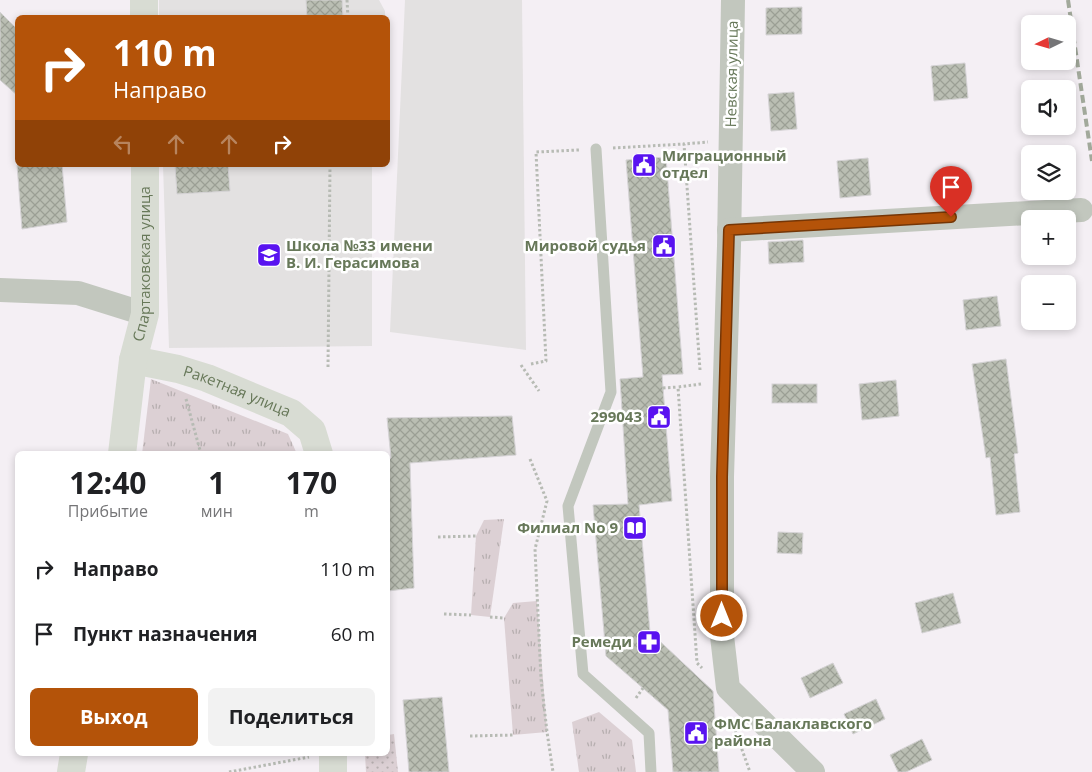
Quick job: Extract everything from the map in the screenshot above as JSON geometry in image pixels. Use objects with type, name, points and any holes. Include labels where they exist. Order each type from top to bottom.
[{"type":"main road","points":[[144,0],[144,15]]},
{"type":"main road","name":"Спартаковская улица","points":[[122,451],[133,360],[145,314],[145,167]]},
{"type":"main road","name":"Ракетная улица","points":[[133,360],[178,369],[207,378],[291,413],[312,431],[318,451]]},
{"type":"main road","points":[[71,772],[74,756]]},
{"type":"street","name":"Невская улица","points":[[733,0],[722,516],[722,636],[728,688],[810,771]]},
{"type":"street","points":[[729,230],[1081,210]]},
{"type":"street","points":[[0,290],[78,293],[145,314]]},
{"type":"lane","points":[[596,149],[611,392],[568,506],[583,674],[649,733],[651,772]]},
{"type":"path","points":[[347,0],[348,15]]},
{"type":"path","points":[[531,364],[546,361],[536,152]]},
{"type":"path","points":[[328,367],[330,167]]},
{"type":"path","points":[[521,365],[540,391]]},
{"type":"path","points":[[178,369],[200,451]]},
{"type":"path","points":[[663,388],[678,387]]},
{"type":"path","points":[[530,459],[548,501],[535,549],[541,679],[553,772]]},
{"type":"path","points":[[438,537],[476,536]]},
{"type":"path","points":[[444,614],[471,615]]},
{"type":"path","points":[[490,617],[504,618]]},
{"type":"path","points":[[470,736],[513,735]]},
{"type":"path","points":[[228,772],[327,760]]},
{"type":"shaded area","points":[[159,0],[379,0],[385,11],[385,15],[159,15]]},
{"type":"shaded area","points":[[405,0],[522,0],[526,350],[390,332]]},
{"type":"shaded area","name":"Школа №33 имени В. И. Герасимова","points":[[163,167],[372,167],[372,346],[169,348]]},
{"type":"green space","points":[[151,379],[288,434],[296,451],[142,451]]},
{"type":"green space","points":[[504,519],[490,617],[471,615],[476,536],[484,520]]},
{"type":"green space","points":[[537,601],[547,732],[513,735],[504,618],[513,603]]},
{"type":"green space","points":[[599,712],[632,740],[636,772],[579,772],[572,722]]},
{"type":"green space","points":[[394,734],[398,772],[366,772],[365,756],[390,756],[390,735]]},
{"type":"building","points":[[306,0],[342,0],[343,15],[307,15]]},
{"type":"building","points":[[802,7],[802,34],[766,35],[766,8]]},
{"type":"building","points":[[0,12],[15,27],[15,93],[0,80]]},
{"type":"building","points":[[965,63],[968,98],[934,101],[931,66]]},
{"type":"building","points":[[794,92],[797,129],[771,131],[768,94]]},
{"type":"building","points":[[666,157],[683,374],[662,375],[672,501],[639,505],[650,632],[713,691],[719,772],[673,772],[668,710],[606,656],[593,505],[628,504],[620,379],[643,377],[626,160]]},
{"type":"building","points":[[868,158],[871,195],[840,198],[837,161]]},
{"type":"building","points":[[17,167],[62,167],[67,222],[22,229]]},
{"type":"building","points":[[175,167],[228,167],[230,191],[177,194]]},
{"type":"building","points":[[803,240],[804,262],[769,264],[768,242]]},
{"type":"building","points":[[997,296],[1001,326],[966,330],[963,300]]},
{"type":"building","points":[[1006,359],[1018,453],[1014,454],[1020,512],[996,515],[990,457],[986,458],[972,364]]},
{"type":"building","points":[[896,380],[899,416],[862,420],[859,384]]},
{"type":"building","points":[[772,384],[817,384],[817,403],[772,403]]},
{"type":"building","points":[[512,416],[516,455],[410,463],[414,588],[390,591],[391,458],[387,418]]},
{"type":"building","points":[[778,532],[803,533],[802,554],[777,553]]},
{"type":"building","points":[[953,593],[961,623],[922,633],[915,603]]},
{"type":"building","points":[[833,663],[843,683],[810,698],[801,678]]},
{"type":"building","points":[[442,697],[449,772],[409,772],[403,700]]},
{"type":"building","points":[[876,699],[885,719],[853,734],[844,714]]},
{"type":"building","points":[[922,739],[932,760],[906,772],[898,772],[890,755]]},
{"type":"railway","points":[[1068,0],[1092,161]]},
{"type":"place","name":"Миграционный отдел","points":[[644,165]]},
{"type":"place","name":"Мировой судья","points":[[664,246]]},
{"type":"place","name":"Школа №33 имени В. И. Герасимова","points":[[269,255]]},
{"type":"place","name":"299043","points":[[659,417]]},
{"type":"place","name":"Филиал No 9","points":[[635,528]]},
{"type":"place","name":"Ремеди","points":[[649,642]]},
{"type":"place","name":"ФМС Балаклавского района","points":[[696,733]]},
{"type":"route","points":[[722,616],[722,477],[729,230],[951,217]]}]
